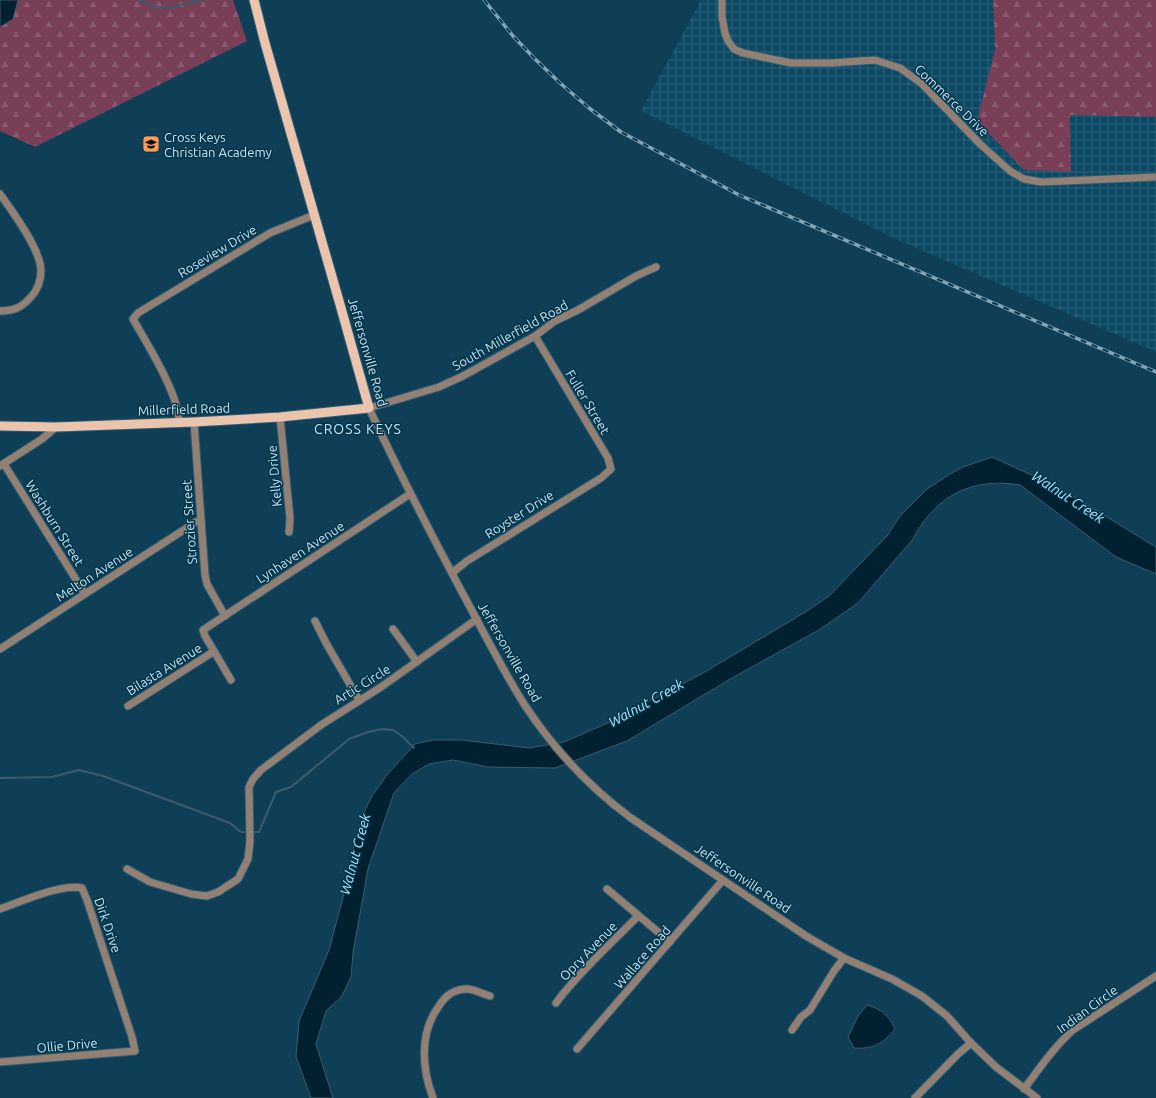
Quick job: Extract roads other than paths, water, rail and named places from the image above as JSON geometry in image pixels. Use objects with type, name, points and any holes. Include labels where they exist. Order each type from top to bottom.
[{"type":"main road","name":"Jeffersonville Road","points":[[254,0],[369,408]]},
{"type":"main road","name":"Millerfield Road","points":[[0,426],[56,427],[194,422],[280,417],[369,408]]},
{"type":"street","name":"Commerce Drive","points":[[722,0],[722,17],[725,33],[728,41],[734,49],[743,53],[791,63],[832,63],[875,60],[900,68],[922,84],[980,144],[1010,171],[1024,179],[1041,182],[1156,177]]},
{"type":"street","points":[[0,194],[19,220],[39,260],[41,271],[39,282],[34,293],[26,303],[15,310],[0,312]]},
{"type":"street","name":"Roseview Drive","points":[[179,422],[179,414],[176,403],[163,374],[133,319],[136,315],[270,233],[314,215]]},
{"type":"street","name":"South Millerfield Road","points":[[369,408],[439,387],[463,376],[535,336],[556,321],[636,276],[656,268]]},
{"type":"street","name":"Fuller Street","points":[[535,336],[608,458],[611,469],[601,478]]},
{"type":"street","name":"Jeffersonville Road","points":[[369,408],[410,494],[517,692],[551,742],[586,781],[613,805],[806,936],[844,958],[892,979],[922,996],[947,1016],[971,1043],[996,1067],[1037,1098]]},
{"type":"street","name":"Kelly Drive","points":[[280,417],[290,518],[289,532]]},
{"type":"street","name":"Strozier Street","points":[[194,422],[203,566],[207,584],[225,616]]},
{"type":"street","points":[[2,465],[42,439],[56,427]]},
{"type":"street","name":"Washburn Street","points":[[2,465],[85,594]]},
{"type":"street","name":"Royster Drive","points":[[452,573],[467,561],[601,478]]},
{"type":"street","name":"Lynhaven Avenue","points":[[213,652],[204,636],[204,630],[410,494]]},
{"type":"street","name":"Melton Avenue","points":[[0,649],[196,522],[201,521]]},
{"type":"street","name":"Artic Circle","points":[[128,870],[150,882],[191,894],[207,896],[218,892],[238,879],[248,859],[250,841],[249,787],[253,779],[261,770],[321,725],[417,662],[477,619]]},
{"type":"street","points":[[315,621],[359,700]]},
{"type":"street","points":[[393,629],[417,662]]},
{"type":"street","points":[[213,652],[231,680]]},
{"type":"street","name":"Bilasta Avenue","points":[[128,706],[213,652]]},
{"type":"street","name":"Wallace Road","points":[[577,1049],[723,880]]},
{"type":"street","name":"Dirk Drive","points":[[0,909],[62,889],[76,887],[82,888],[113,979],[135,1051]]},
{"type":"street","points":[[607,889],[670,942]]},
{"type":"street","name":"Opry Avenue","points":[[556,1003],[592,962],[638,916]]},
{"type":"street","points":[[792,1030],[801,1017],[810,1010],[834,970],[844,958]]},
{"type":"street","name":"Indian Circle","points":[[1024,1089],[1063,1038],[1156,976]]},
{"type":"street","points":[[433,1098],[428,1084],[424,1047],[428,1025],[435,1010],[452,992],[468,989],[490,996]]},
{"type":"street","points":[[915,1098],[958,1054],[971,1043]]},
{"type":"street","name":"Ollie Drive","points":[[0,1062],[135,1051]]},
{"type":"water","points":[[0,0],[18,0],[13,19],[0,27]]},
{"type":"water","name":"Walnut Creek","points":[[992,457],[1056,486],[1156,547],[1156,574],[1116,557],[1020,485],[1003,483],[971,487],[944,501],[932,511],[913,539],[858,603],[819,630],[732,678],[627,741],[555,768],[488,767],[453,760],[429,764],[412,774],[394,793],[368,869],[353,953],[351,977],[342,996],[326,1011],[316,1044],[333,1098],[311,1098],[296,1057],[299,1021],[329,950],[351,867],[354,844],[366,808],[372,796],[386,776],[415,744],[432,740],[462,740],[529,748],[564,742],[610,722],[703,673],[807,611],[829,596],[887,536],[900,516],[927,489],[963,467]]},
{"type":"water","points":[[867,1005],[884,1013],[895,1029],[886,1039],[877,1045],[867,1048],[854,1048],[848,1037],[858,1016]]},
{"type":"waterway","points":[[139,0],[155,7],[173,7],[202,0]]},
{"type":"waterway","points":[[255,832],[259,832],[276,792],[291,787],[349,739],[382,729],[393,730],[402,736],[414,748]]},
{"type":"waterway","points":[[0,778],[52,777],[79,770],[103,776],[230,823],[241,832],[244,832]]},
{"type":"railway","points":[[484,0],[513,36],[534,58],[589,108],[621,132],[739,195],[1156,372]]},
{"type":"place","name":"Cross Keys Christian Academy","points":[[151,144]]},
{"type":"district","name":"CROSS KEYS","points":[[358,429]]}]
